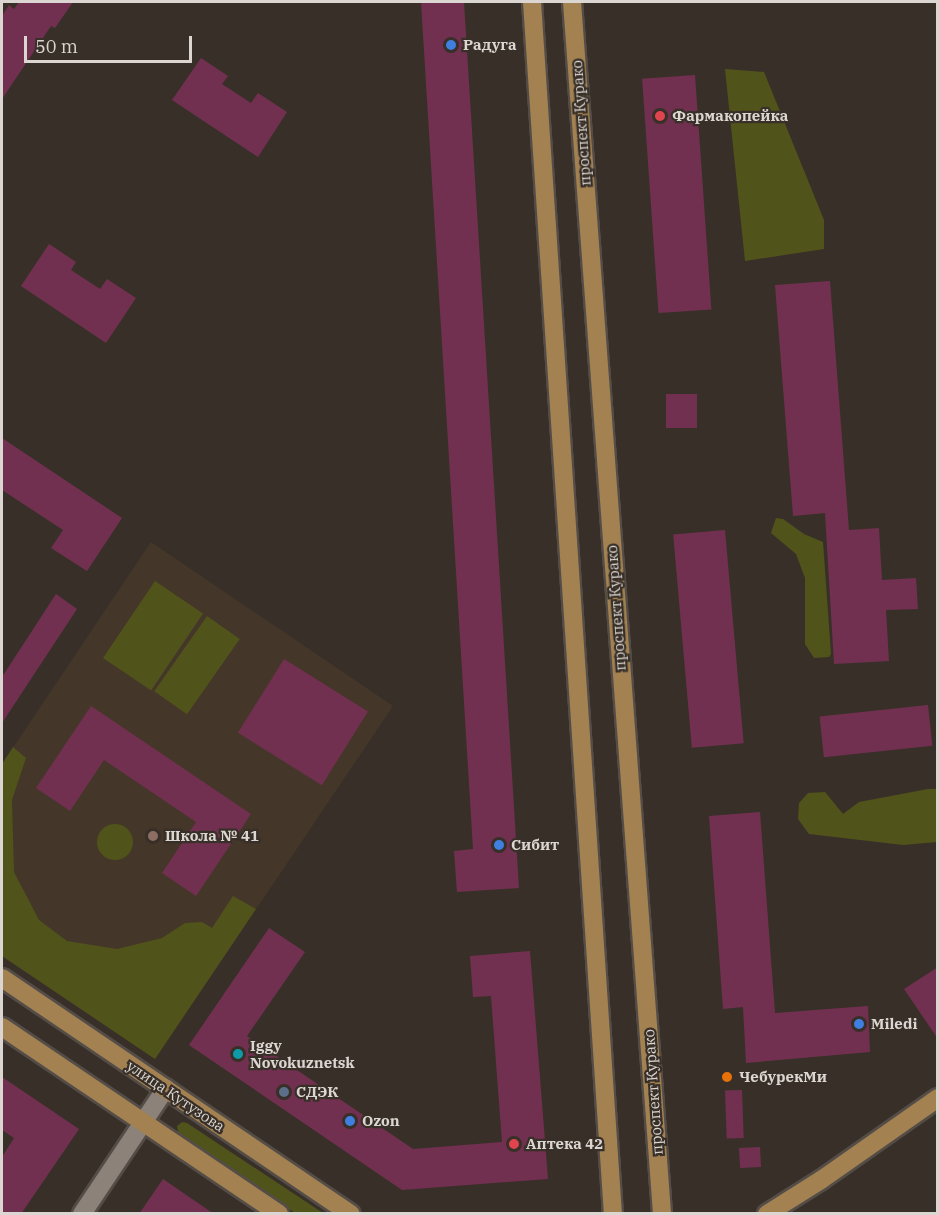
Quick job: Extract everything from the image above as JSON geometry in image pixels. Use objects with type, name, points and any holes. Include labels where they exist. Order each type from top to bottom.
[{"type":"main road","points":[[532,2],[613,1214]]},
{"type":"main road","name":"проспект Курако","points":[[572,2],[662,1214]]},
{"type":"main road","name":"улица Кутузова","points":[[2,978],[351,1214]]},
{"type":"main road","points":[[2,1027],[279,1214]]},
{"type":"main road","points":[[767,1214],[821,1180],[938,1098]]},
{"type":"street","points":[[82,1214],[166,1088]]},
{"type":"shaded area","name":"Школа № 41","points":[[151,542],[393,706],[155,1059],[2,956],[2,764]]},
{"type":"green space","points":[[725,69],[764,72],[824,220],[824,249],[745,261]]},
{"type":"green space","points":[[776,518],[783,519],[804,534],[823,542],[831,654],[829,657],[814,658],[805,644],[805,578],[796,554],[771,533]]},
{"type":"green space","points":[[155,581],[203,613],[151,691],[103,658]]},
{"type":"green space","points":[[207,616],[240,639],[187,714],[154,691]]},
{"type":"green space","points":[[13,747],[26,758],[12,800],[14,872],[39,920],[67,941],[117,949],[162,938],[185,923],[202,922],[212,928],[233,896],[256,909],[155,1059],[2,956],[2,764]]},
{"type":"green space","points":[[937,789],[937,842],[903,845],[809,834],[798,819],[799,803],[808,793],[825,792],[843,814],[859,802]]},
{"type":"green space","points":[[115,824],[128,829],[133,842],[128,855],[115,860],[102,855],[97,842],[102,829]]},
{"type":"green space","points":[[182,1122],[187,1123],[323,1213],[295,1213],[179,1136],[177,1126]]},
{"type":"building","points":[[19,2],[73,2],[55,28],[51,26],[2,99],[2,16],[9,5],[14,9]]},
{"type":"building","points":[[421,2],[464,2],[519,888],[457,892],[454,851],[473,849]]},
{"type":"building","points":[[201,58],[228,76],[222,84],[251,103],[258,93],[287,112],[258,157],[172,100]]},
{"type":"building","points":[[695,75],[711,309],[659,313],[642,79]]},
{"type":"building","points":[[49,244],[76,262],[71,270],[100,289],[107,279],[136,298],[106,343],[21,286]]},
{"type":"building","points":[[830,281],[849,530],[879,528],[882,580],[916,578],[918,609],[886,610],[889,661],[834,664],[825,513],[793,516],[775,285]]},
{"type":"building","points":[[666,394],[697,394],[697,428],[666,428]]},
{"type":"building","points":[[2,438],[122,518],[87,571],[51,548],[63,530],[2,490]]},
{"type":"building","points":[[725,530],[744,743],[692,748],[673,535]]},
{"type":"building","points":[[56,594],[77,609],[2,723],[2,677]]},
{"type":"building","points":[[284,659],[368,711],[322,785],[238,733]]},
{"type":"building","points":[[928,705],[932,746],[824,757],[820,716]]},
{"type":"building","points":[[91,706],[251,814],[196,896],[162,873],[196,822],[104,760],[70,811],[36,788]]},
{"type":"building","points":[[760,812],[775,1013],[868,1006],[870,1052],[746,1063],[743,1007],[723,1009],[709,816]]},
{"type":"building","points":[[269,928],[305,952],[247,1036],[413,1149],[502,1142],[491,996],[473,997],[470,956],[530,951],[548,1179],[402,1190],[189,1045]]},
{"type":"building","points":[[938,967],[938,1039],[904,989]]},
{"type":"building","points":[[2,1077],[79,1129],[21,1214],[2,1214],[2,1157],[14,1138],[2,1130]]},
{"type":"building","points":[[742,1090],[744,1138],[727,1139],[725,1091]]},
{"type":"building","points":[[760,1147],[761,1167],[740,1168],[739,1148]]},
{"type":"building","points":[[163,1179],[214,1214],[139,1214]]},
{"type":"place","name":"Радуга","points":[[451,45]]},
{"type":"place","name":"Фармакопейка","points":[[660,116]]},
{"type":"place","name":"Школа № 41","points":[[153,836]]},
{"type":"place","name":"Сибит","points":[[499,845]]},
{"type":"place","name":"Miledi","points":[[859,1024]]},
{"type":"place","name":"Iggy Novokuznetsk","points":[[238,1054]]},
{"type":"place","name":"ЧебурекМи","points":[[727,1077]]},
{"type":"place","name":"СДЭК","points":[[284,1092]]},
{"type":"place","name":"Ozon","points":[[350,1121]]},
{"type":"place","name":"Аптека 42","points":[[514,1144]]}]
